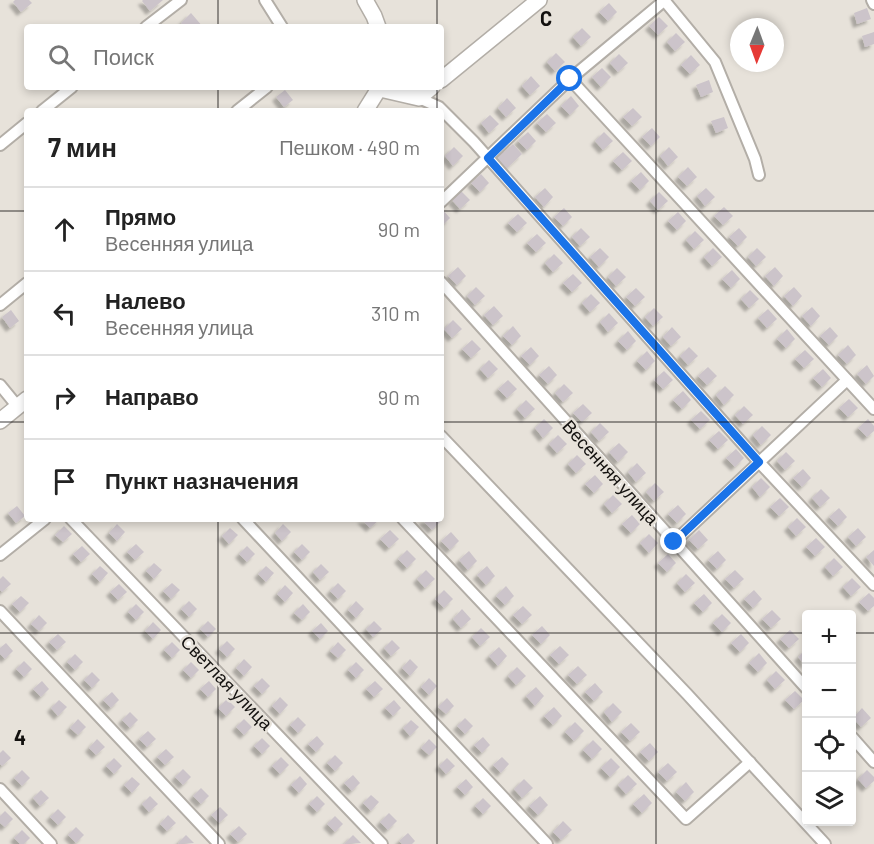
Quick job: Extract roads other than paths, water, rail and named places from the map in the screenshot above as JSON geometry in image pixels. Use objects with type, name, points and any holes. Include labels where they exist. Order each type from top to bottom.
[{"type":"street","points":[[150,24],[181,0]]},
{"type":"street","points":[[265,0],[280,24]]},
{"type":"street","points":[[365,0],[377,24]]},
{"type":"street","points":[[444,78],[539,0]]},
{"type":"street","points":[[444,199],[570,79],[665,0],[714,63],[755,159],[759,176]]},
{"type":"street","points":[[872,0],[874,4]]},
{"type":"street","points":[[570,79],[874,409]]},
{"type":"street","points":[[46,108],[68,90]]},
{"type":"street","points":[[241,108],[263,90]]},
{"type":"street","points":[[367,108],[377,90]]},
{"type":"street","points":[[386,90],[419,98],[440,108]]},
{"type":"street","points":[[419,98],[428,90]]},
{"type":"street","points":[[444,112],[488,158],[759,462],[874,585]]},
{"type":"street","points":[[0,145],[24,125]]},
{"type":"street","points":[[0,305],[24,285]]},
{"type":"street","name":"Весенняя улица","points":[[444,285],[802,683]]},
{"type":"street","points":[[674,542],[847,380]]},
{"type":"street","points":[[0,385],[22,403],[0,421]]},
{"type":"street","points":[[444,439],[825,844]]},
{"type":"street","points":[[0,555],[41,522]]},
{"type":"street","name":"Светлая улица","points":[[74,522],[382,844]]},
{"type":"street","points":[[246,522],[547,844]]},
{"type":"street","points":[[406,522],[686,819],[750,762]]},
{"type":"street","points":[[0,611],[219,844]]},
{"type":"street","points":[[856,742],[874,762]]},
{"type":"street","points":[[0,789],[51,844]]}]
